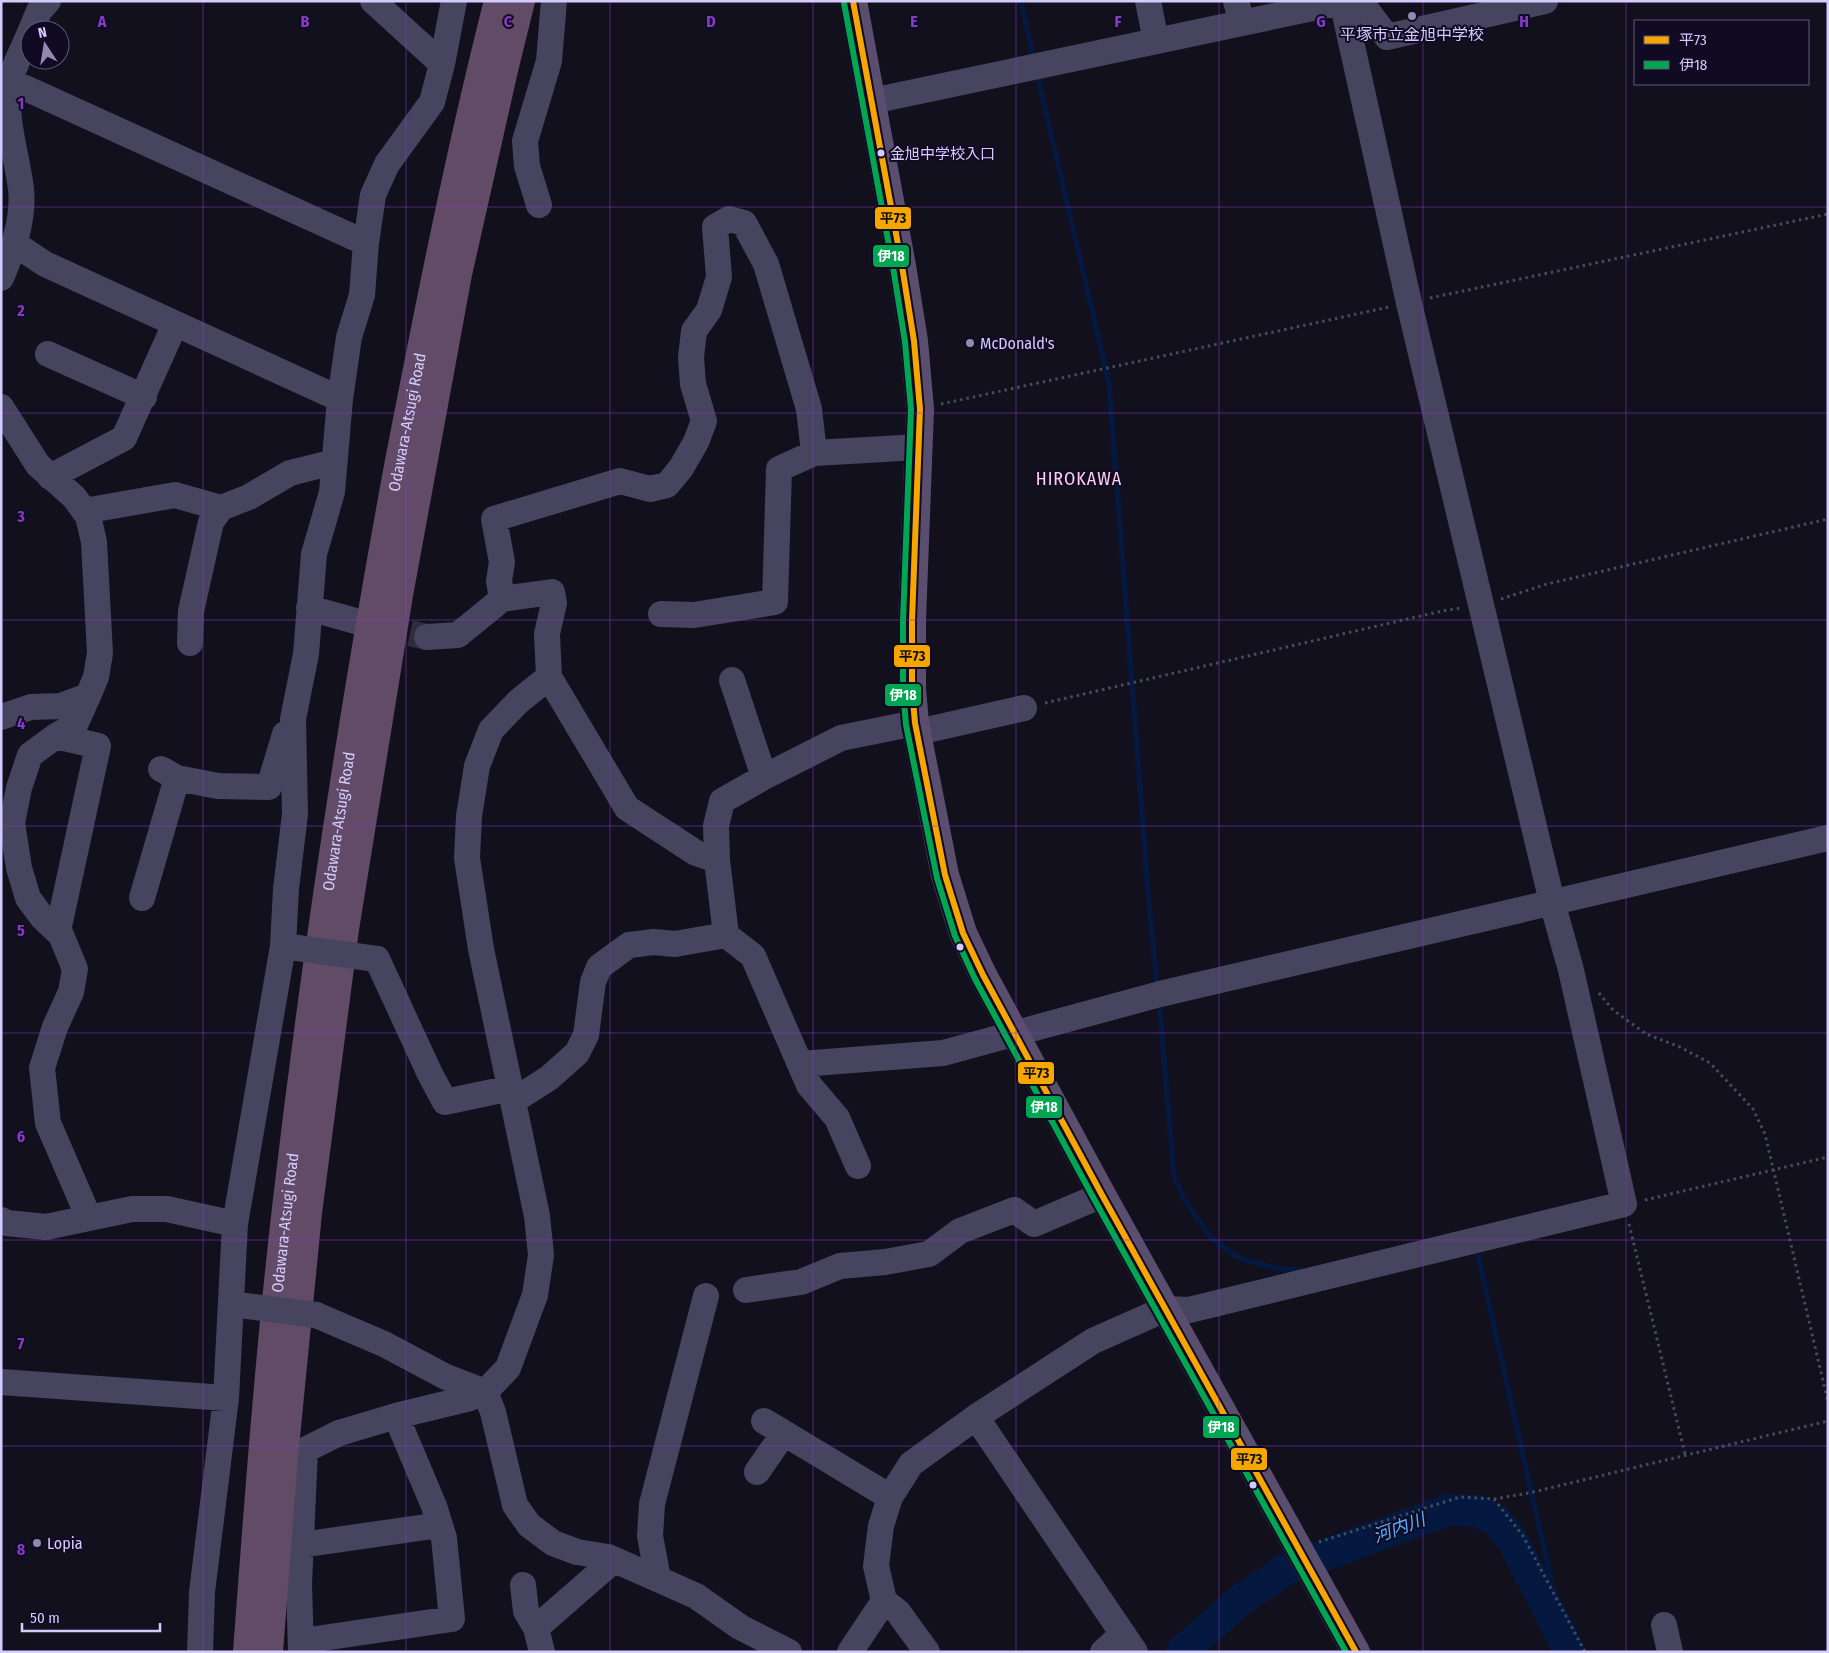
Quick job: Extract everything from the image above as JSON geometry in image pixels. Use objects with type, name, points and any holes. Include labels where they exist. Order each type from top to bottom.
[{"type":"highway","name":"Odawara-Atsugi Road","points":[[246,1652],[261,1456],[286,1210],[323,918],[376,587],[434,278],[481,67],[498,1]]},
{"type":"highway","name":"Odawara-Atsugi Road","points":[[269,1652],[285,1447],[308,1213],[345,929],[399,595],[458,274],[521,1]]},
{"type":"main road","points":[[853,1],[914,341],[920,409],[912,621],[912,689],[917,727],[945,875],[963,933],[1013,1033],[1356,1652]]},
{"type":"street","points":[[35,20],[39,11],[48,1]]},
{"type":"street","points":[[373,1],[442,64]]},
{"type":"street","points":[[200,1652],[202,1592],[226,1398],[236,1224],[283,946],[286,889],[295,814],[293,719],[306,654],[314,554],[332,492],[340,399],[349,337],[362,295],[366,243],[373,195],[387,164],[432,102],[442,64],[454,1]]},
{"type":"street","points":[[1148,1],[1156,41]]},
{"type":"street","points":[[872,101],[1156,41],[1239,12],[1348,1],[1387,37],[1544,1]]},
{"type":"street","points":[[927,1652],[898,1612],[884,1601],[876,1566],[882,1526],[890,1497],[911,1464],[976,1416],[1093,1341],[1166,1309],[1188,1310],[1624,1204],[1570,970],[1552,902],[1409,303],[1348,1]]},
{"type":"street","points":[[539,204],[527,166],[525,141],[549,61],[553,12]]},
{"type":"street","points":[[1,278],[15,244],[21,208],[21,190],[9,169],[6,97],[20,58]]},
{"type":"street","points":[[6,97],[366,243]]},
{"type":"street","points":[[502,599],[499,581],[502,562],[494,518],[620,481],[650,489],[667,485],[681,468],[696,442],[704,422],[693,384],[691,357],[694,331],[709,310],[719,276],[715,227],[729,219],[744,224],[766,264],[809,409],[814,453]]},
{"type":"street","points":[[15,244],[45,264],[340,399]]},
{"type":"street","points":[[50,477],[124,438],[144,397],[175,324]]},
{"type":"street","points":[[58,366],[144,397]]},
{"type":"street","points":[[1,407],[38,465],[74,497],[88,516],[94,542],[100,653],[96,677],[75,725],[30,755],[19,788],[12,823],[19,868],[28,898],[42,917],[61,935],[75,969],[71,992],[55,1027],[42,1068],[48,1123],[89,1218]]},
{"type":"street","points":[[661,614],[694,615],[775,602],[779,469],[814,453],[919,447]]},
{"type":"street","points":[[190,642],[191,611],[211,522],[221,508],[249,497],[290,473],[334,462]]},
{"type":"street","points":[[84,511],[175,495],[221,508]]},
{"type":"street","points":[[428,637],[458,635],[502,599],[552,592],[554,603],[547,634],[549,678],[627,808],[696,853],[717,860]]},
{"type":"street","points":[[309,608],[359,622]]},
{"type":"street","points":[[396,1416],[434,1506],[444,1538],[452,1619],[301,1646],[299,1584],[305,1450],[339,1433],[396,1416],[470,1398],[485,1392],[508,1368],[534,1295],[541,1255],[537,1216],[481,949],[467,858],[469,816],[476,766],[491,730],[519,701],[549,678]]},
{"type":"street","points":[[732,680],[764,777]]},
{"type":"street","points":[[1,717],[31,707],[61,706],[88,696]]},
{"type":"street","points":[[858,1166],[837,1118],[809,1085],[753,956],[726,935],[717,860],[716,826],[722,801],[764,777],[841,738],[1024,708]]},
{"type":"street","points":[[142,898],[169,774],[218,786],[269,787],[284,736],[293,719]]},
{"type":"street","points":[[56,736],[98,746],[58,931]]},
{"type":"street","points":[[801,1064],[943,1053],[1160,994],[1828,838]]},
{"type":"street","points":[[283,946],[376,959],[445,1102],[512,1094],[549,1078],[577,1053],[586,1035],[593,982],[600,967],[629,945],[654,942],[675,944],[726,935]]},
{"type":"street","points":[[746,1290],[802,1282],[840,1266],[885,1262],[929,1254],[960,1231],[1014,1210],[1034,1224],[1102,1195]]},
{"type":"street","points":[[1,1220],[46,1227],[132,1209],[167,1209],[236,1224]]},
{"type":"street","points":[[658,1579],[650,1536],[652,1504],[706,1296]]},
{"type":"street","points":[[232,1304],[316,1315],[384,1344],[446,1378],[485,1392],[493,1412],[515,1505],[528,1525],[553,1543],[577,1552],[608,1557],[696,1596],[740,1627],[788,1652]]},
{"type":"street","points":[[1,1382],[226,1398]]},
{"type":"street","points":[[976,1416],[1129,1643],[1103,1652]]},
{"type":"street","points":[[757,1472],[774,1427],[890,1497]]},
{"type":"street","points":[[300,1544],[440,1526]]},
{"type":"street","points":[[523,1585],[526,1611],[539,1640],[614,1560]]},
{"type":"street","points":[[850,1652],[884,1601]]},
{"type":"street","points":[[1664,1624],[1670,1652]]},
{"type":"path","points":[[920,409],[1828,214]]},
{"type":"path","points":[[1024,708],[1432,613],[1481,605],[1547,584],[1828,518]]},
{"type":"path","points":[[1570,970],[1588,979],[1613,1010],[1646,1034],[1680,1047],[1710,1063],[1753,1109],[1765,1134],[1828,1402]]},
{"type":"path","points":[[1685,1454],[1624,1204],[1828,1157]]},
{"type":"path","points":[[1303,1556],[1460,1497],[1494,1499],[1529,1493],[1828,1421]]},
{"type":"path","points":[[1494,1499],[1523,1536],[1586,1652]]},
{"type":"waterway","points":[[1021,1],[1034,60]]},
{"type":"waterway","points":[[1037,74],[1109,383],[1157,987]]},
{"type":"waterway","points":[[1159,1001],[1174,1176],[1185,1201],[1212,1239],[1239,1258],[1275,1268],[1301,1270]]},
{"type":"waterway","points":[[1476,1247],[1551,1579],[1540,1594]]},
{"type":"waterway","name":"河内川","points":[[1181,1652],[1241,1600],[1286,1569],[1448,1510],[1478,1511],[1496,1520],[1514,1543],[1570,1652]]},
{"type":"tunnel","points":[[372,625],[427,637]]},
{"type":"transit line","name":"平73","points":[[853,1],[914,341],[920,409],[912,621],[912,689],[915,723],[945,875],[963,933],[983,975],[1102,1195],[1356,1652]]},
{"type":"transit line","name":"伊18","points":[[844,3],[905,342],[911,409],[903,621],[903,690],[906,725],[937,878],[955,936],[975,979],[1094,1199],[1346,1652]]},
{"type":"place","name":"平塚市立金旭中学校","points":[[1412,16]]},
{"type":"place","name":"金旭中学校入口","points":[[881,153]]},
{"type":"place","name":"McDonald's","points":[[970,343]]},
{"type":"place","name":"Lopia","points":[[37,1543]]},
{"type":"district","name":"HIROKAWA","points":[[1079,479]]}]
